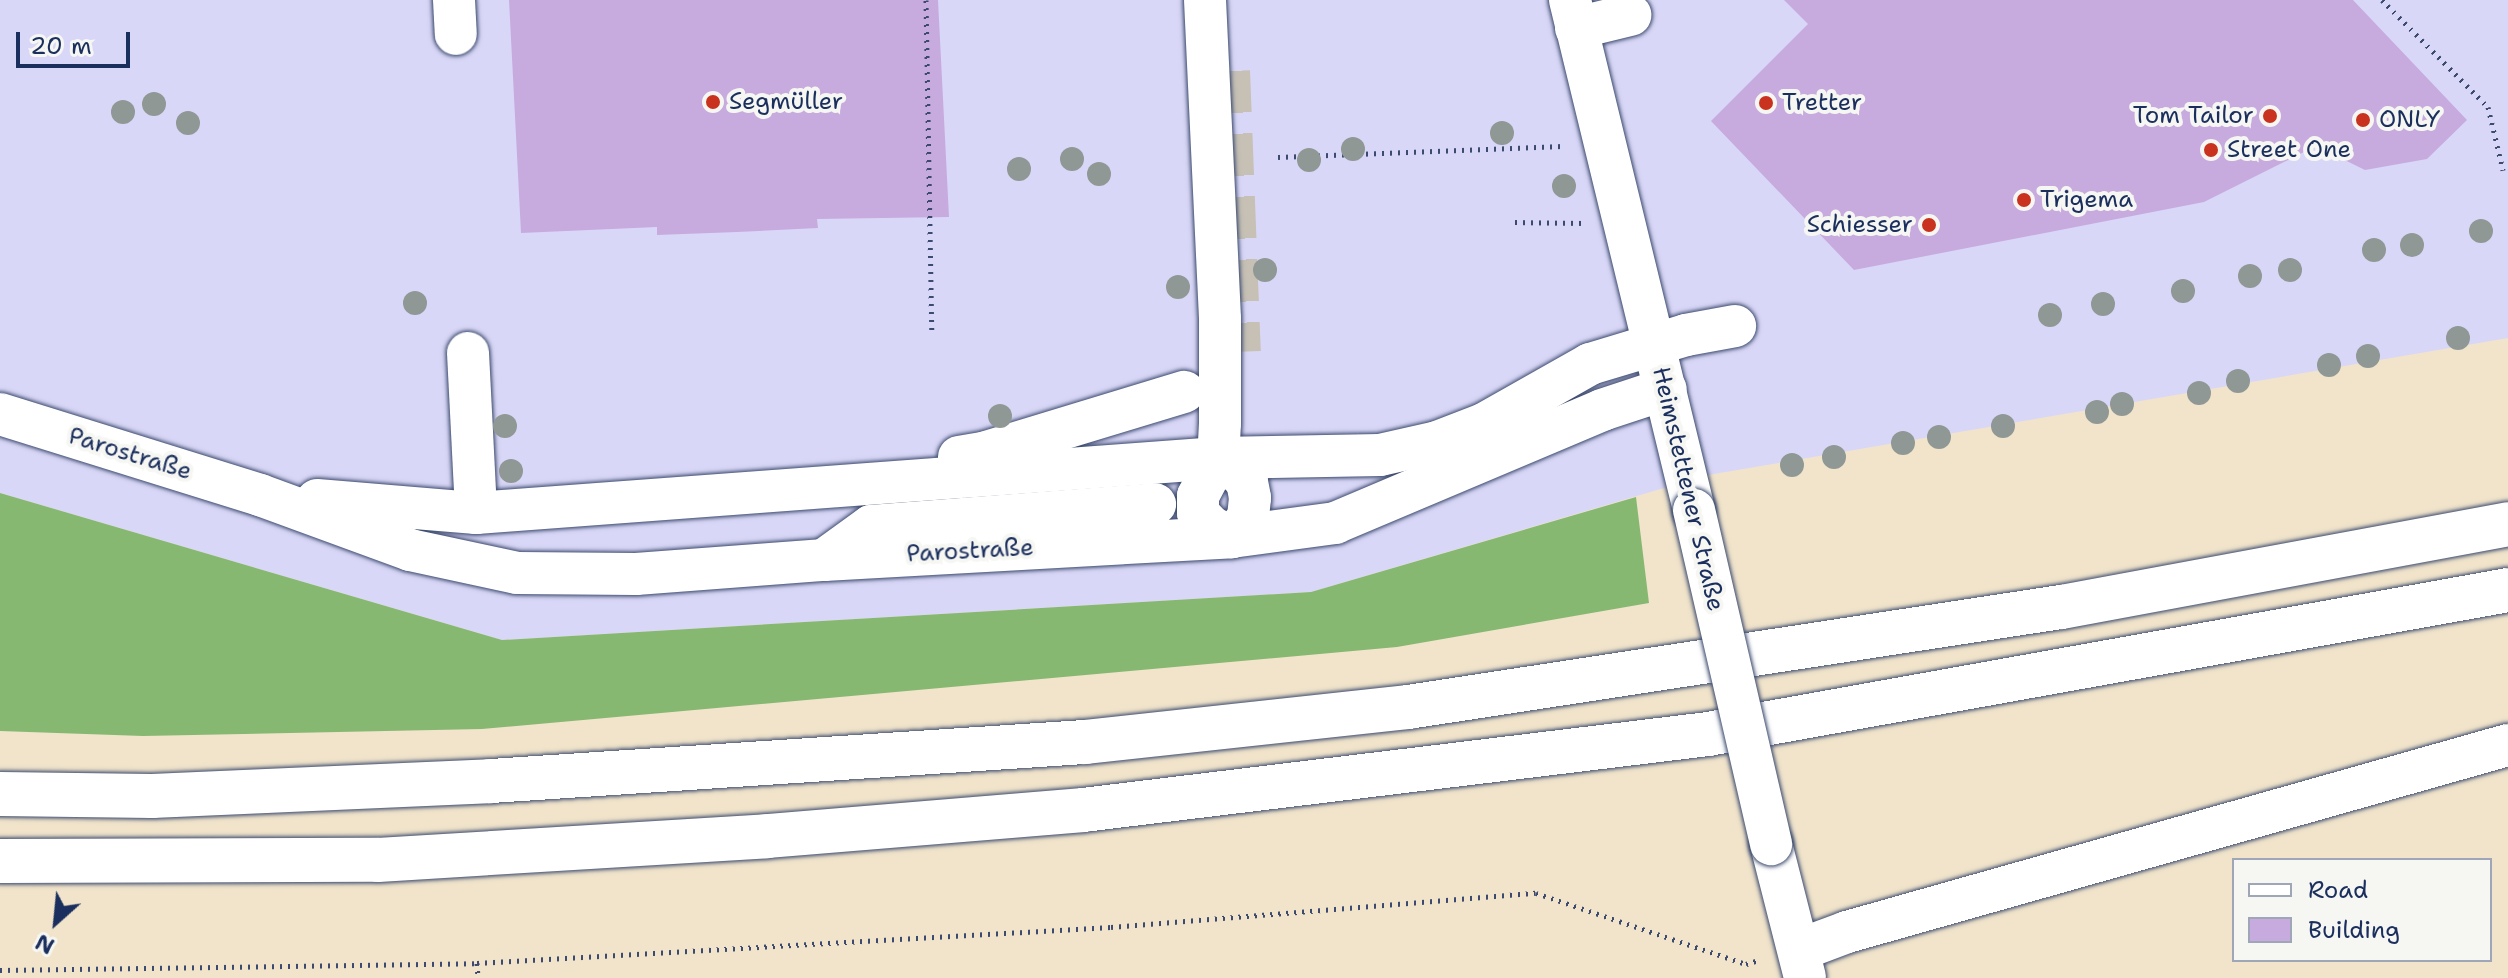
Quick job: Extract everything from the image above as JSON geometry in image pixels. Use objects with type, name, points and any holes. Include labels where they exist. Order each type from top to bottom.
[{"type":"highway","points":[[0,794],[152,796],[491,781],[1085,742],[1377,711],[1696,666],[2061,607],[2508,524]]},
{"type":"highway","points":[[0,861],[378,860],[767,836],[1083,810],[1708,734],[2508,590]]},
{"type":"street","points":[[1205,0],[1220,369],[1219,441],[1247,482],[1250,498],[1248,518],[1232,537]]},
{"type":"street","points":[[1573,14],[1630,15]]},
{"type":"street","name":"Heimstettener Straße","points":[[1573,14],[1666,389],[1771,844],[1802,964]]},
{"type":"street","name":"Parostraße","points":[[260,495],[476,513],[908,481],[1219,441],[1380,455],[1437,442],[1484,424],[1590,364],[1653,344],[1735,326]]},
{"type":"street","points":[[468,353],[476,513]]},
{"type":"street","name":"Parostraße","points":[[0,414],[260,495],[410,550],[517,573],[636,574],[1232,537],[1335,523],[1602,410],[1666,389]]},
{"type":"street","points":[[908,481],[939,460],[986,452],[1184,392]]},
{"type":"street","points":[[824,560],[871,526],[1155,504]]},
{"type":"street","points":[[1802,964],[1847,932],[2508,745]]},
{"type":"path","points":[[926,0],[932,330]]},
{"type":"path","points":[[2382,0],[2488,107],[2503,170]]},
{"type":"path","points":[[1278,157],[1572,146]]},
{"type":"path","points":[[1515,222],[1590,223]]},
{"type":"path","points":[[0,970],[477,963],[1111,927],[1536,893],[1746,964],[1802,964]]},
{"type":"path","points":[[477,963],[478,978]]},
{"type":"shaded area","points":[[0,0],[2508,0],[2508,338],[1708,475],[1311,592],[502,640],[0,493]]},
{"type":"green space","points":[[0,493],[502,640],[1311,592],[1636,497],[1649,603],[1397,647],[482,729],[143,736],[0,731]]},
{"type":"building","name":"Segmüller","points":[[509,0],[938,0],[949,217],[817,219],[818,228],[657,235],[657,227],[521,233]]},
{"type":"building","points":[[1784,0],[2353,0],[2467,120],[2427,159],[2365,170],[2316,146],[2204,202],[1854,270],[1711,121],[1808,24]]},
{"type":"tunnel","points":[[1229,71],[1240,352]]},
{"type":"place","name":"Segmüller","points":[[713,102]]},
{"type":"place","name":"Tretter","points":[[1766,103]]},
{"type":"place","name":"Tom Tailor","points":[[2270,116]]},
{"type":"place","name":"ONLY","points":[[2363,120]]},
{"type":"place","name":"Street One","points":[[2211,150]]},
{"type":"place","name":"Trigema","points":[[2024,200]]},
{"type":"place","name":"Schiesser","points":[[1929,225]]}]
